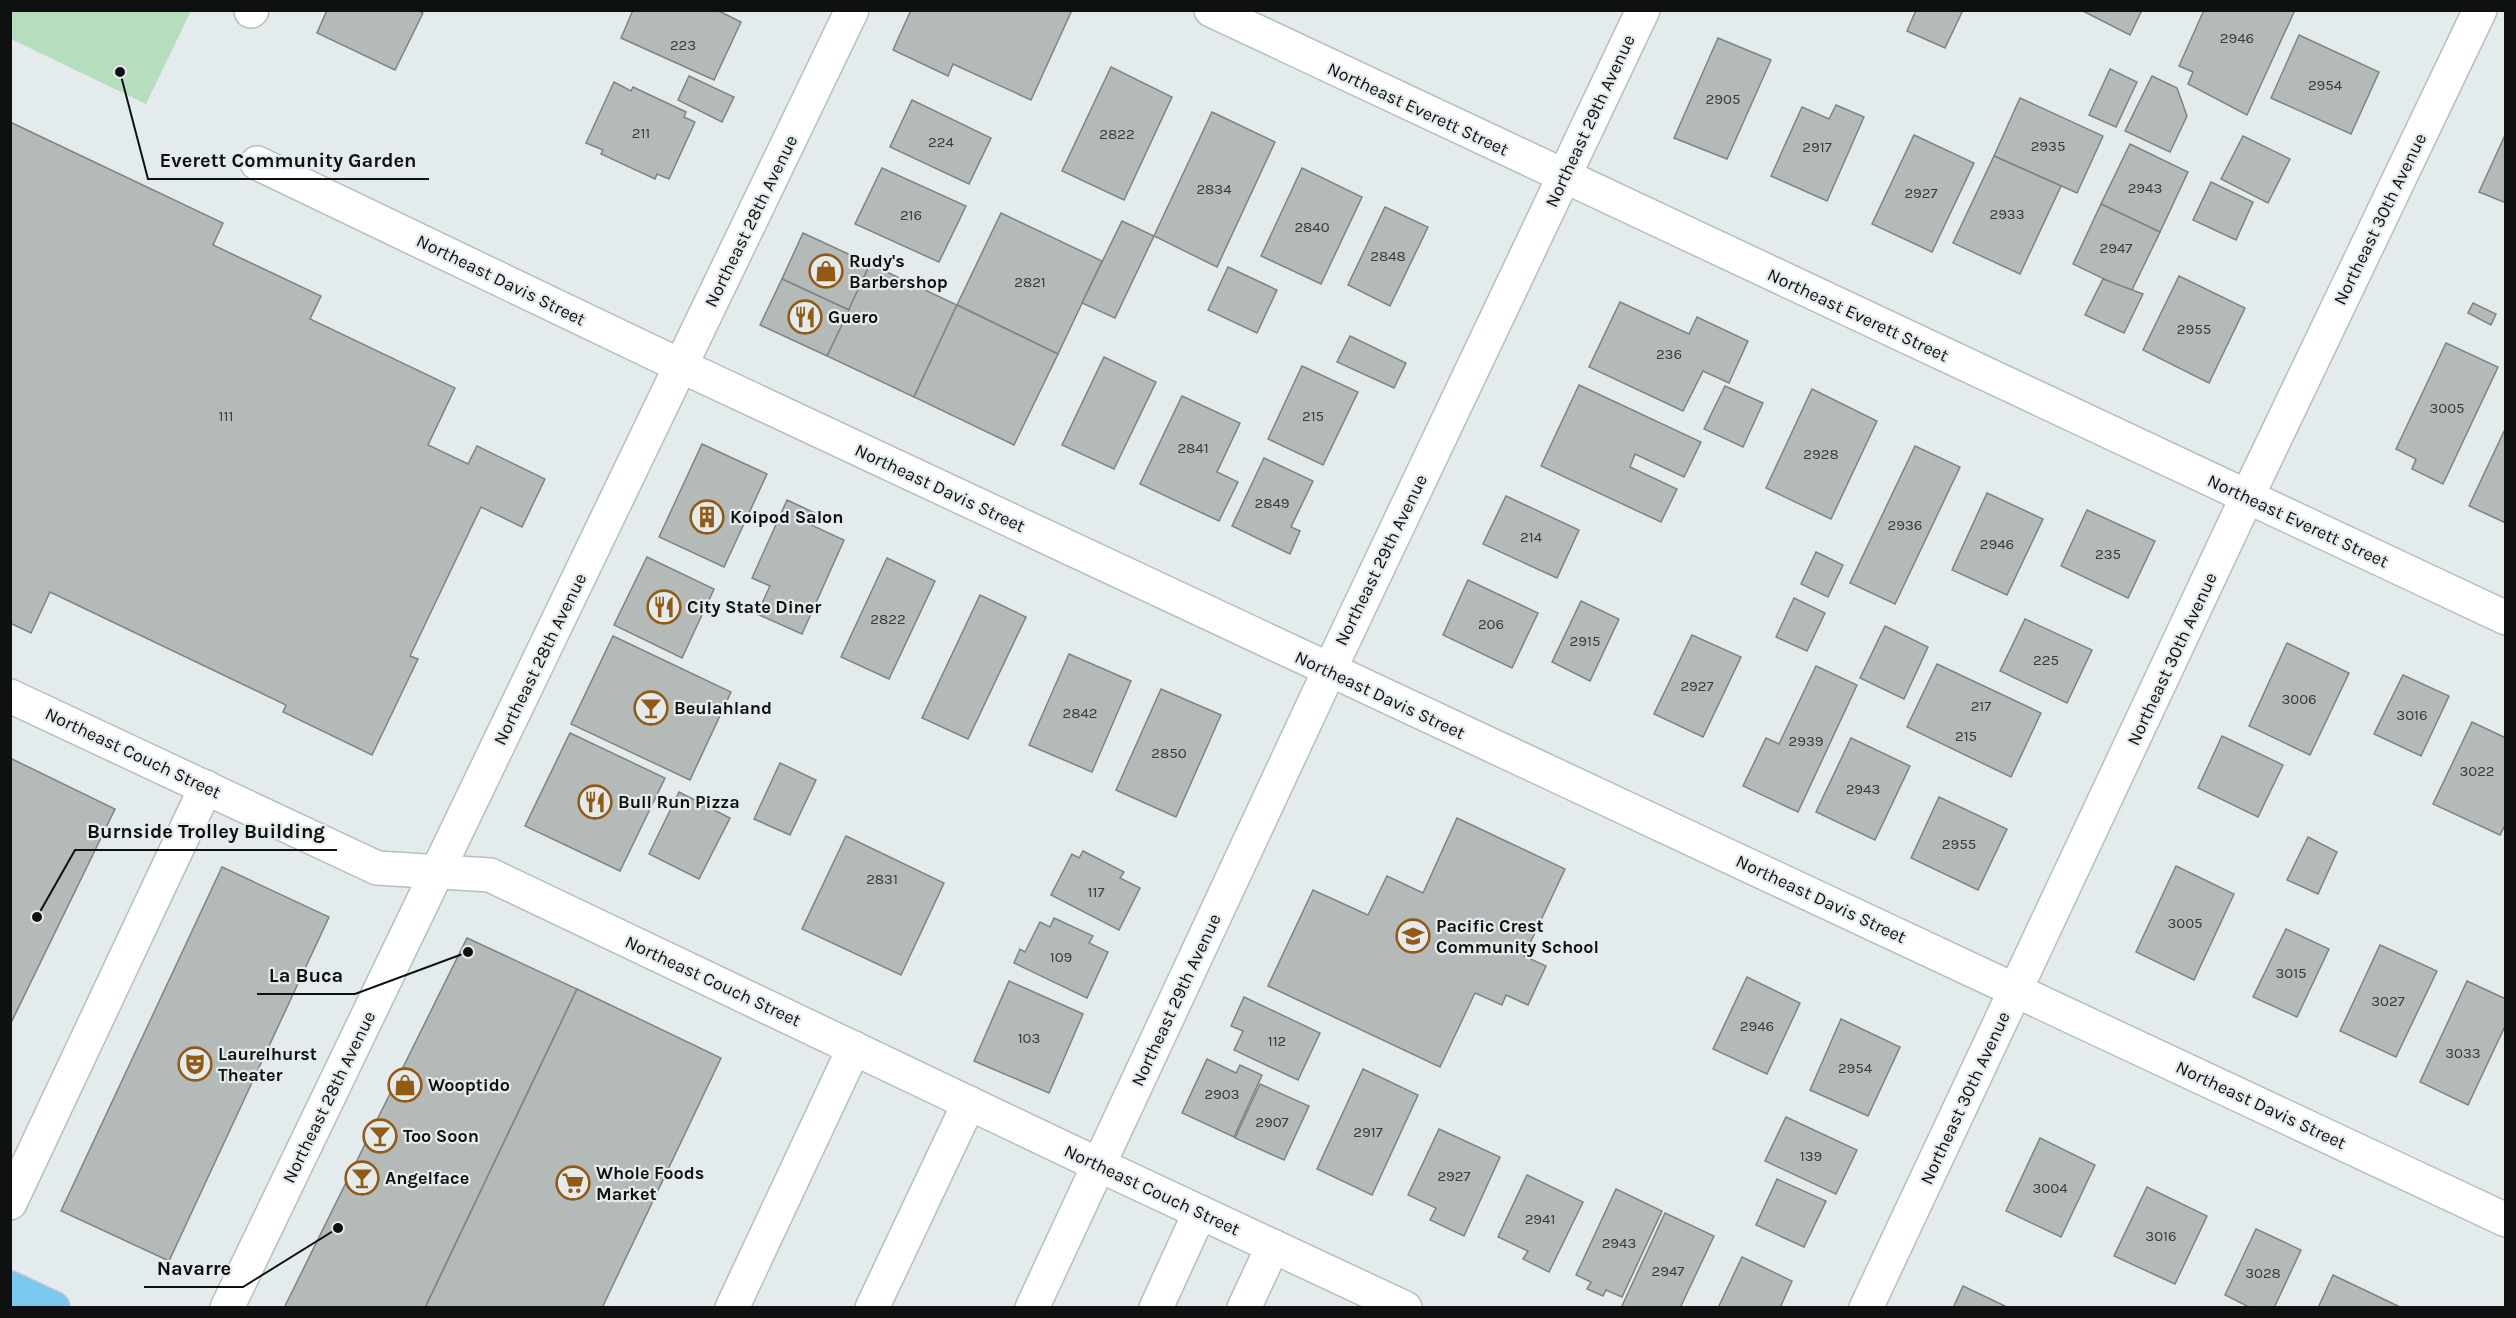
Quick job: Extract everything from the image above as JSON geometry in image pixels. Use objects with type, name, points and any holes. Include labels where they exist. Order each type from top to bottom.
[{"type":"main road","points":[[10,1288],[53,1308]]},
{"type":"street","name":"Northeast 28th Avenue","points":[[227,1308],[852,10]]},
{"type":"street","name":"Northeast Everett Street","points":[[1211,10],[1564,178],[2505,618]]},
{"type":"street","name":"Northeast 29th Avenue","points":[[1032,1308],[1329,671],[1643,10]]},
{"type":"street","name":"Northeast 30th Avenue","points":[[1866,1308],[2247,497],[2480,10]]},
{"type":"street","points":[[2496,10],[2505,15]]},
{"type":"street","name":"Northeast Davis Street","points":[[257,163],[681,366],[1329,671],[2505,1220]]},
{"type":"street","name":"Northeast Couch Street","points":[[10,696],[377,868],[490,875],[969,1104],[1405,1308]]},
{"type":"street","points":[[10,1203],[206,787]]},
{"type":"street","points":[[732,1308],[854,1048]]},
{"type":"street","points":[[872,1308],[969,1104]]},
{"type":"street","points":[[1156,1308],[1200,1212]]},
{"type":"street","points":[[1244,1308],[1273,1246]]},
{"type":"green space","points":[[11,10],[191,11],[146,104],[11,39]]},
{"type":"building","points":[[327,10],[417,10],[423,13],[395,70],[317,33]]},
{"type":"building","points":[[633,10],[717,10],[741,22],[714,80],[621,38]]},
{"type":"building","points":[[911,10],[1072,10],[1031,100],[953,64],[948,76],[893,50]]},
{"type":"building","points":[[1916,10],[1963,10],[1945,48],[1907,31]]},
{"type":"building","points":[[2081,10],[2142,10],[2130,35]]},
{"type":"building","points":[[2204,10],[2295,10],[2247,115],[2188,84],[2193,72],[2179,66]]},
{"type":"building","points":[[2299,35],[2379,72],[2351,134],[2271,98]]},
{"type":"building","points":[[1718,38],[1771,60],[1727,159],[1674,138]]},
{"type":"building","points":[[1111,67],[1172,97],[1124,200],[1062,171]]},
{"type":"building","points":[[2110,69],[2137,82],[2116,127],[2089,115]]},
{"type":"building","points":[[689,76],[734,97],[722,122],[678,100]]},
{"type":"building","points":[[2152,76],[2177,88],[2187,116],[2170,152],[2125,131]]},
{"type":"building","points":[[614,82],[631,91],[633,87],[686,112],[684,117],[695,122],[669,179],[657,174],[655,179],[601,154],[603,150],[586,143]]},
{"type":"building","points":[[2020,98],[2103,136],[2077,193],[1994,156]]},
{"type":"building","points":[[912,100],[991,138],[969,184],[890,147]]},
{"type":"building","points":[[1836,105],[1864,117],[1827,201],[1771,176],[1802,107],[1829,119]]},
{"type":"building","points":[[1212,112],[1275,142],[1217,267],[1154,236]]},
{"type":"building","points":[[10,122],[223,223],[213,245],[321,296],[310,319],[455,388],[428,445],[468,464],[477,446],[545,479],[522,527],[481,507],[410,656],[418,659],[372,755],[283,712],[286,705],[50,592],[31,633],[10,623]]},
{"type":"building","points":[[2506,133],[2506,203],[2479,192]]},
{"type":"building","points":[[1914,135],[1974,163],[1932,252],[1872,224]]},
{"type":"building","points":[[2243,136],[2290,159],[2268,203],[2221,179]]},
{"type":"building","points":[[2130,144],[2188,172],[2160,232],[2101,204]]},
{"type":"building","points":[[1994,156],[2061,186],[2020,274],[1953,243]]},
{"type":"building","points":[[882,168],[966,206],[939,262],[855,224]]},
{"type":"building","points":[[1302,168],[1362,197],[1321,284],[1261,256]]},
{"type":"building","points":[[2211,182],[2253,202],[2236,240],[2193,220]]},
{"type":"building","points":[[2101,204],[2160,232],[2131,292],[2073,264]]},
{"type":"building","points":[[1385,207],[1428,227],[1390,306],[1348,285]]},
{"type":"building","points":[[1001,213],[1102,261],[1058,354],[957,305]]},
{"type":"building","points":[[1122,221],[1154,236],[1115,318],[1082,303]]},
{"type":"building","name":"Rudy's Barbershop","points":[[803,233],[870,264],[849,310],[782,279]]},
{"type":"building","points":[[870,264],[957,305],[914,397],[827,356]]},
{"type":"building","points":[[1228,267],[1277,290],[1257,333],[1208,310]]},
{"type":"building","points":[[2179,276],[2245,308],[2209,383],[2143,350]]},
{"type":"building","name":"Guero","points":[[782,279],[849,310],[827,356],[760,325]]},
{"type":"building","points":[[2103,279],[2143,294],[2124,333],[2085,315]]},
{"type":"building","points":[[1620,302],[1689,334],[1697,317],[1748,341],[1729,383],[1703,371],[1683,411],[1589,367]]},
{"type":"building","points":[[2473,303],[2496,314],[2491,325],[2468,313]]},
{"type":"building","points":[[957,305],[1058,354],[1014,445],[914,397]]},
{"type":"building","points":[[1350,336],[1406,363],[1394,388],[1337,362]]},
{"type":"building","points":[[2446,343],[2498,367],[2443,484],[2412,469],[2416,459],[2396,449]]},
{"type":"building","points":[[1104,357],[1156,382],[1114,469],[1062,445]]},
{"type":"building","points":[[1302,366],[1358,392],[1323,465],[1268,439]]},
{"type":"building","points":[[1579,385],[1701,442],[1684,477],[1635,454],[1630,467],[1677,489],[1661,522],[1541,466]]},
{"type":"building","points":[[1725,386],[1763,403],[1743,447],[1704,429]]},
{"type":"building","points":[[1812,389],[1877,421],[1831,519],[1766,488]]},
{"type":"building","points":[[1182,396],[1240,423],[1217,472],[1238,482],[1219,521],[1140,484]]},
{"type":"building","points":[[2506,427],[2506,523],[2469,506]]},
{"type":"building","name":"Koipod Salon","points":[[702,444],[767,474],[724,567],[659,537]]},
{"type":"building","points":[[1915,446],[1960,467],[1895,604],[1850,583]]},
{"type":"building","points":[[1264,458],[1313,481],[1291,527],[1300,531],[1290,554],[1232,526]]},
{"type":"building","points":[[1987,493],[2043,519],[2007,595],[1952,570]]},
{"type":"building","points":[[1506,496],[1579,530],[1557,578],[1483,544]]},
{"type":"building","points":[[787,500],[815,513],[809,524],[844,540],[802,634],[757,614],[770,586],[752,578]]},
{"type":"building","points":[[2087,510],[2155,541],[2128,598],[2061,566]]},
{"type":"building","points":[[1816,552],[1843,565],[1828,597],[1801,584]]},
{"type":"building","name":"City State Diner","points":[[647,557],[714,589],[682,658],[614,625]]},
{"type":"building","points":[[887,558],[935,581],[889,679],[841,657]]},
{"type":"building","points":[[1468,580],[1538,613],[1512,668],[1443,635]]},
{"type":"building","points":[[980,595],[1026,617],[968,739],[922,718]]},
{"type":"building","points":[[1794,598],[1825,613],[1807,651],[1776,637]]},
{"type":"building","points":[[1581,601],[1619,619],[1590,681],[1552,662]]},
{"type":"building","points":[[2025,619],[2092,650],[2067,703],[2000,671]]},
{"type":"building","points":[[1885,626],[1928,647],[1904,699],[1860,678]]},
{"type":"building","points":[[1692,635],[1741,657],[1703,737],[1654,714]]},
{"type":"building","name":"Beulahland","points":[[613,636],[731,692],[690,780],[571,724]]},
{"type":"building","points":[[2287,643],[2349,673],[2310,755],[2249,726]]},
{"type":"building","points":[[1069,654],[1131,681],[1092,772],[1029,745]]},
{"type":"building","points":[[1937,664],[2041,713],[2011,777],[1907,727]]},
{"type":"building","points":[[1816,666],[1857,685],[1798,812],[1743,786],[1766,738],[1779,744]]},
{"type":"building","points":[[2403,675],[2449,696],[2421,756],[2374,734]]},
{"type":"building","points":[[1161,689],[1221,715],[1176,817],[1116,790]]},
{"type":"building","points":[[2472,722],[2506,738],[2506,823],[2500,835],[2433,804]]},
{"type":"building","name":"Bull Run Pizza","points":[[570,733],[665,778],[620,871],[525,826]]},
{"type":"building","points":[[2222,736],[2283,765],[2258,817],[2198,788]]},
{"type":"building","points":[[1851,738],[1910,766],[1875,840],[1816,812]]},
{"type":"building","points":[[10,758],[115,809],[10,1025]]},
{"type":"building","points":[[780,763],[816,780],[790,835],[754,819]]},
{"type":"building","points":[[679,792],[730,818],[699,879],[649,854]]},
{"type":"building","points":[[1939,797],[2007,829],[1978,890],[1911,858]]},
{"type":"building","name":"Pacific Crest Community School","points":[[1457,818],[1565,869],[1524,956],[1546,966],[1528,1005],[1506,995],[1502,1005],[1475,993],[1440,1067],[1268,986],[1313,890],[1368,915],[1387,876],[1423,893]]},
{"type":"building","points":[[846,836],[944,883],[901,975],[802,929]]},
{"type":"building","points":[[2308,837],[2337,852],[2318,894],[2287,880]]},
{"type":"building","points":[[1083,851],[1124,872],[1120,878],[1140,888],[1119,930],[1051,895],[1072,854],[1079,858]]},
{"type":"building","points":[[2176,866],[2234,894],[2194,980],[2136,952]]},
{"type":"building","name":"Laurelhurst Theater","points":[[222,867],[329,917],[169,1261],[61,1211]]},
{"type":"building","points":[[1054,918],[1093,936],[1089,943],[1108,952],[1087,998],[1014,963],[1020,949],[1025,952],[1040,922],[1050,927]]},
{"type":"building","points":[[2286,929],[2329,949],[2297,1017],[2253,997]]},
{"type":"building","points":[[467,938],[577,989],[425,1308],[284,1308]]},
{"type":"building","points":[[2380,945],[2437,971],[2396,1057],[2340,1031]]},
{"type":"building","points":[[1747,977],[1800,1003],[1767,1074],[1713,1049]]},
{"type":"building","points":[[1009,981],[1083,1014],[1049,1093],[974,1061]]},
{"type":"building","points":[[2467,981],[2506,999],[2506,1024],[2468,1105],[2420,1082]]},
{"type":"building","name":"Whole Foods Market","points":[[577,989],[721,1058],[602,1308],[425,1308]]},
{"type":"building","points":[[1244,997],[1320,1033],[1298,1080],[1234,1050],[1243,1031],[1231,1026]]},
{"type":"building","points":[[1841,1019],[1900,1047],[1868,1116],[1810,1090]]},
{"type":"building","points":[[1207,1059],[1236,1073],[1240,1065],[1262,1075],[1234,1137],[1182,1113]]},
{"type":"building","points":[[1363,1069],[1418,1095],[1372,1195],[1317,1169]]},
{"type":"building","points":[[1260,1084],[1309,1106],[1284,1160],[1235,1138]]},
{"type":"building","points":[[1786,1117],[1857,1150],[1836,1194],[1765,1161]]},
{"type":"building","points":[[1439,1129],[1500,1157],[1464,1236],[1430,1220],[1436,1208],[1408,1195]]},
{"type":"building","points":[[2040,1138],[2095,1165],[2061,1237],[2006,1211]]},
{"type":"building","points":[[1527,1175],[1583,1202],[1549,1272],[1523,1259],[1528,1251],[1498,1237]]},
{"type":"building","points":[[1777,1179],[1826,1201],[1804,1247],[1756,1225]]},
{"type":"building","points":[[2147,1187],[2207,1216],[2175,1284],[2114,1256]]},
{"type":"building","points":[[1616,1189],[1662,1211],[1622,1297],[1606,1290],[1603,1296],[1587,1289],[1591,1282],[1576,1275]]},
{"type":"building","points":[[1665,1213],[1714,1236],[1680,1308],[1625,1308],[1622,1306]]},
{"type":"building","points":[[2256,1229],[2301,1250],[2274,1308],[2251,1308],[2225,1295]]},
{"type":"building","points":[[1742,1257],[1792,1281],[1780,1308],[1718,1308]]},
{"type":"building","points":[[2333,1275],[2400,1307],[2318,1308]]},
{"type":"building","points":[[1963,1286],[2009,1308],[1953,1308]]},
{"type":"place","name":"Everett Community Garden","points":[[120,72]]},
{"type":"place","name":"Rudy's Barbershop","points":[[826,271]]},
{"type":"place","name":"Guero","points":[[805,317]]},
{"type":"place","name":"Koipod Salon","points":[[707,517]]},
{"type":"place","name":"City State Diner","points":[[664,607]]},
{"type":"place","name":"Beulahland","points":[[651,708]]},
{"type":"place","name":"Bull Run Pizza","points":[[595,802]]},
{"type":"place","name":"Burnside Trolley Building","points":[[37,917]]},
{"type":"place","name":"Pacific Crest Community School","points":[[1413,936]]},
{"type":"place","name":"La Buca","points":[[468,952]]},
{"type":"place","name":"Laurelhurst Theater","points":[[195,1064]]},
{"type":"place","name":"Wooptido","points":[[405,1085]]},
{"type":"place","name":"Too Soon","points":[[380,1136]]},
{"type":"place","name":"Angelface","points":[[362,1178]]},
{"type":"place","name":"Whole Foods Market","points":[[573,1183]]},
{"type":"place","name":"Navarre","points":[[338,1228]]}]
